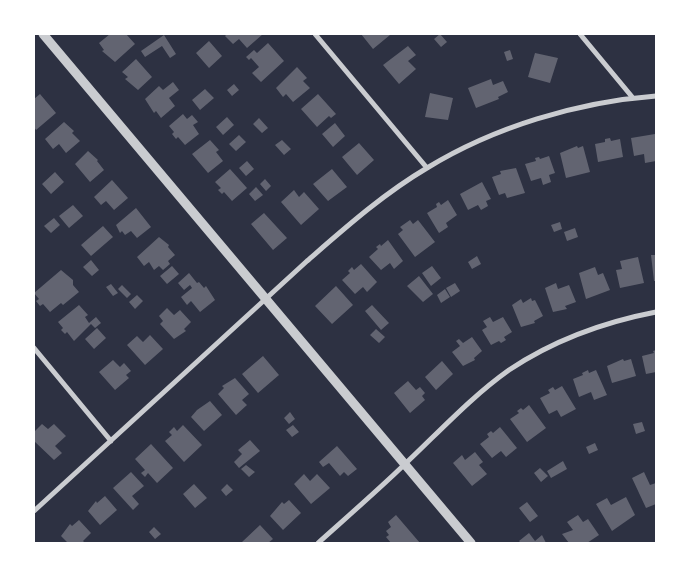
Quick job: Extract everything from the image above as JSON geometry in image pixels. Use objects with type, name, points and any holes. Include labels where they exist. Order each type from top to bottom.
[{"type":"street","points":[[43,34],[471,543]]},
{"type":"street","points":[[315,34],[427,168]]},
{"type":"street","points":[[580,34],[633,98]]},
{"type":"street","points":[[34,511],[345,228],[427,168],[486,138],[546,117],[633,98],[656,96]]},
{"type":"street","points":[[318,543],[508,371],[536,354],[588,329],[623,318],[656,312]]},
{"type":"street","points":[[34,348],[111,440]]},
{"type":"building","points":[[110,34],[126,34],[135,44],[115,62],[102,51],[104,50],[99,43]]},
{"type":"building","points":[[227,34],[263,34],[247,48],[239,39],[233,44],[225,36]]},
{"type":"building","points":[[361,34],[389,34],[390,35],[373,49]]},
{"type":"building","points":[[440,34],[447,42],[441,47],[434,39]]},
{"type":"building","points":[[164,35],[176,54],[170,58],[162,46],[145,57],[141,51]]},
{"type":"building","points":[[209,41],[222,56],[209,68],[196,53]]},
{"type":"building","points":[[268,43],[284,61],[261,82],[252,73],[259,67],[251,58],[249,60],[246,57],[254,50],[257,53]]},
{"type":"building","points":[[408,46],[416,55],[408,61],[416,69],[399,84],[383,65]]},
{"type":"building","points":[[510,50],[513,59],[507,61],[504,52]]},
{"type":"building","points":[[535,53],[558,58],[550,83],[528,77]]},
{"type":"building","points":[[136,59],[152,77],[138,90],[125,79],[128,77],[122,72]]},
{"type":"building","points":[[297,67],[307,78],[303,81],[310,88],[293,102],[286,94],[283,97],[276,88]]},
{"type":"building","points":[[491,79],[493,85],[503,81],[508,92],[498,97],[499,99],[476,108],[468,88]]},
{"type":"building","points":[[173,82],[179,90],[169,98],[175,106],[161,118],[156,111],[154,113],[145,99],[159,86],[163,90]]},
{"type":"building","points":[[234,84],[239,90],[232,96],[227,90]]},
{"type":"building","points":[[205,89],[214,98],[200,110],[192,100]]},
{"type":"building","points":[[430,93],[453,98],[448,120],[425,117]]},
{"type":"building","points":[[40,94],[56,113],[36,130],[34,127],[34,99]]},
{"type":"building","points":[[318,94],[336,114],[331,118],[329,116],[317,127],[301,109]]},
{"type":"building","points":[[183,114],[187,119],[192,115],[198,122],[193,125],[199,134],[185,145],[178,137],[176,139],[172,134],[174,132],[169,126]]},
{"type":"building","points":[[227,117],[234,125],[223,135],[216,127]]},
{"type":"building","points":[[259,118],[268,128],[262,133],[253,124]]},
{"type":"building","points":[[64,122],[74,131],[72,133],[80,141],[66,153],[59,144],[53,149],[45,139]]},
{"type":"building","points":[[335,123],[345,136],[333,147],[322,134]]},
{"type":"building","points":[[655,134],[656,161],[645,163],[644,154],[634,156],[631,138]]},
{"type":"building","points":[[239,135],[246,142],[236,151],[229,144]]},
{"type":"building","points":[[610,138],[611,141],[620,139],[623,157],[598,162],[595,144],[605,142],[605,139]]},
{"type":"building","points":[[210,140],[219,150],[216,152],[223,161],[208,173],[192,154]]},
{"type":"building","points":[[282,140],[291,149],[284,155],[275,145]]},
{"type":"building","points":[[359,143],[374,160],[357,175],[342,157]]},
{"type":"building","points":[[577,146],[578,148],[583,146],[590,172],[566,178],[560,153]]},
{"type":"building","points":[[88,151],[98,160],[104,170],[90,182],[75,164]]},
{"type":"building","points":[[549,156],[555,173],[549,175],[551,182],[543,185],[541,178],[531,181],[525,164],[536,161],[535,158],[539,157],[540,159]]},
{"type":"building","points":[[247,161],[254,169],[246,176],[239,168]]},
{"type":"building","points":[[516,168],[525,193],[507,198],[505,193],[499,195],[492,177],[501,174],[500,171]]},
{"type":"building","points":[[230,169],[247,188],[232,201],[224,192],[222,194],[218,190],[221,188],[215,182]]},
{"type":"building","points":[[332,169],[347,187],[328,201],[313,184]]},
{"type":"building","points":[[55,172],[64,182],[51,194],[42,184]]},
{"type":"building","points":[[265,179],[271,186],[266,191],[260,184]]},
{"type":"building","points":[[112,180],[128,198],[114,210],[106,201],[101,205],[94,197]]},
{"type":"building","points":[[482,182],[491,199],[486,201],[488,206],[481,210],[478,205],[468,210],[460,194]]},
{"type":"building","points":[[256,187],[263,195],[255,201],[249,194]]},
{"type":"building","points":[[294,190],[299,197],[304,192],[319,209],[301,225],[281,202]]},
{"type":"building","points":[[448,200],[457,215],[446,223],[448,227],[439,233],[427,213],[437,207],[436,204],[439,202],[441,205]]},
{"type":"building","points":[[73,205],[83,216],[69,228],[59,216]]},
{"type":"building","points":[[136,208],[151,227],[137,238],[131,231],[125,235],[122,231],[120,233],[116,225]]},
{"type":"building","points":[[264,213],[287,238],[273,250],[251,224]]},
{"type":"building","points":[[54,218],[60,225],[51,233],[44,226]]},
{"type":"building","points":[[410,220],[413,224],[418,220],[435,242],[415,257],[398,234],[403,230],[400,227]]},
{"type":"building","points":[[560,222],[562,229],[554,232],[551,225]]},
{"type":"building","points":[[103,226],[113,237],[91,256],[81,245]]},
{"type":"building","points":[[575,228],[578,237],[567,241],[564,232]]},
{"type":"building","points":[[159,237],[169,245],[168,247],[175,255],[168,261],[170,264],[163,270],[159,266],[154,270],[149,262],[144,266],[137,257]]},
{"type":"building","points":[[388,240],[403,261],[394,269],[390,263],[381,270],[369,257],[378,249],[376,247],[380,244],[381,246]]},
{"type":"building","points":[[651,255],[656,255],[656,281],[654,281]]},
{"type":"building","points":[[477,256],[481,264],[472,269],[468,262]]},
{"type":"building","points":[[638,257],[644,283],[620,288],[616,270],[622,269],[620,261]]},
{"type":"building","points":[[91,260],[99,270],[92,276],[83,267]]},
{"type":"building","points":[[361,264],[377,282],[367,292],[363,287],[355,294],[342,280],[350,273],[348,271],[352,267],[354,270]]},
{"type":"building","points":[[172,266],[179,274],[167,284],[160,276]]},
{"type":"building","points":[[432,266],[441,278],[431,286],[422,273]]},
{"type":"building","points":[[595,267],[598,275],[603,273],[610,290],[586,299],[579,273]]},
{"type":"building","points":[[61,270],[73,280],[73,285],[79,292],[63,305],[61,303],[50,312],[43,304],[40,306],[36,301],[39,299],[34,293]]},
{"type":"building","points":[[189,273],[197,283],[199,282],[204,288],[206,286],[215,300],[200,312],[191,301],[187,305],[181,297],[192,288],[190,285],[184,290],[178,283]]},
{"type":"building","points":[[419,276],[433,294],[423,302],[407,286]]},
{"type":"building","points":[[455,283],[460,291],[451,297],[446,288]]},
{"type":"building","points":[[556,283],[558,289],[569,285],[576,302],[565,306],[567,309],[553,312],[545,288]]},
{"type":"building","points":[[111,284],[118,293],[113,296],[106,287]]},
{"type":"building","points":[[122,285],[131,294],[127,298],[118,289]]},
{"type":"building","points":[[336,286],[353,305],[332,324],[315,306]]},
{"type":"building","points":[[445,289],[450,297],[441,303],[437,295]]},
{"type":"building","points":[[137,295],[143,301],[135,309],[129,302]]},
{"type":"building","points":[[531,298],[532,301],[535,300],[543,316],[534,321],[535,323],[521,327],[512,305],[521,299],[523,303]]},
{"type":"building","points":[[79,305],[88,315],[85,317],[89,323],[96,317],[101,323],[95,328],[91,324],[74,341],[67,332],[65,334],[61,330],[63,328],[58,322]]},
{"type":"building","points":[[372,305],[389,323],[381,330],[365,311]]},
{"type":"building","points":[[167,308],[174,315],[180,310],[191,322],[184,329],[186,331],[174,339],[160,324],[163,321],[159,316]]},
{"type":"building","points":[[490,317],[493,322],[503,317],[512,332],[504,337],[506,340],[501,343],[499,341],[491,345],[482,330],[487,327],[483,321]]},
{"type":"building","points":[[97,328],[106,338],[94,349],[85,339]]},
{"type":"building","points":[[376,329],[385,337],[379,343],[370,335]]},
{"type":"building","points":[[150,335],[163,349],[145,365],[127,345],[137,336],[143,342]]},
{"type":"building","points":[[472,337],[482,351],[474,358],[475,360],[463,366],[452,352],[460,346],[456,341],[459,339],[463,343]]},
{"type":"building","points":[[656,350],[656,372],[646,374],[642,356],[654,353],[653,351]]},
{"type":"building","points":[[263,356],[279,375],[258,393],[242,374]]},
{"type":"building","points":[[623,359],[624,361],[631,359],[636,376],[612,383],[607,366]]},
{"type":"building","points":[[113,360],[120,367],[124,363],[131,371],[126,375],[129,378],[115,390],[99,372]]},
{"type":"building","points":[[442,361],[453,374],[436,390],[425,377]]},
{"type":"building","points":[[588,370],[589,373],[596,370],[607,395],[594,400],[591,392],[579,397],[573,379],[583,375],[582,373]]},
{"type":"building","points":[[235,378],[249,394],[242,400],[247,405],[236,415],[218,394],[224,388],[222,386]]},
{"type":"building","points":[[408,381],[416,390],[420,387],[425,393],[422,396],[425,400],[410,413],[394,393]]},
{"type":"building","points":[[562,386],[576,409],[561,417],[557,410],[549,414],[540,398],[550,393],[548,390],[553,387],[555,390]]},
{"type":"building","points":[[210,401],[222,415],[204,431],[191,417]]},
{"type":"building","points":[[529,405],[546,428],[527,442],[510,419],[519,413],[517,411],[521,408],[523,410]]},
{"type":"building","points":[[290,412],[295,419],[289,424],[284,418]]},
{"type":"building","points":[[642,422],[645,431],[636,434],[633,424]]},
{"type":"building","points":[[42,424],[48,429],[54,424],[66,436],[55,446],[62,453],[54,460],[34,441],[34,432]]},
{"type":"building","points":[[183,425],[202,445],[184,462],[165,441],[172,435],[169,432],[174,427],[177,431]]},
{"type":"building","points":[[293,425],[299,432],[292,437],[286,430]]},
{"type":"building","points":[[500,427],[517,448],[506,457],[501,451],[492,458],[480,444],[489,437],[487,434],[491,431],[493,433]]},
{"type":"building","points":[[250,440],[260,451],[239,468],[234,462],[242,454],[238,450]]},
{"type":"building","points":[[595,443],[598,450],[589,454],[586,447]]},
{"type":"building","points":[[151,444],[173,468],[157,483],[148,473],[145,477],[141,473],[145,470],[135,459]]},
{"type":"building","points":[[337,446],[357,469],[348,476],[344,472],[340,476],[329,463],[323,467],[319,462]]},
{"type":"building","points":[[475,452],[483,462],[479,465],[487,474],[472,486],[453,463],[462,455],[465,460]]},
{"type":"building","points":[[563,461],[567,469],[551,478],[547,471]]},
{"type":"building","points":[[246,465],[255,472],[249,477],[241,469]]},
{"type":"building","points":[[540,468],[548,476],[541,482],[534,473]]},
{"type":"building","points":[[131,472],[144,486],[132,496],[139,504],[133,510],[113,488]]},
{"type":"building","points":[[644,472],[650,485],[656,483],[656,504],[646,508],[632,478]]},
{"type":"building","points":[[304,474],[310,481],[317,474],[330,488],[311,504],[294,484]]},
{"type":"building","points":[[194,484],[207,498],[195,508],[183,494]]},
{"type":"building","points":[[227,484],[233,490],[226,496],[221,490]]},
{"type":"building","points":[[105,496],[117,510],[100,525],[88,511],[96,501],[97,503]]},
{"type":"building","points":[[626,497],[635,515],[612,531],[596,504],[607,498],[611,505]]},
{"type":"building","points":[[289,500],[301,513],[283,530],[270,516],[282,502],[284,504]]},
{"type":"building","points":[[527,502],[538,516],[530,522],[519,508]]},
{"type":"building","points":[[396,515],[420,543],[391,543],[386,537],[389,535],[386,531],[391,527],[388,522]]},
{"type":"building","points":[[578,515],[583,522],[588,519],[599,535],[587,543],[569,543],[562,534],[573,530],[567,522]]},
{"type":"building","points":[[79,520],[91,533],[83,541],[85,543],[68,543],[61,536],[70,524],[72,526]]},
{"type":"building","points":[[260,525],[273,539],[268,543],[242,542]]},
{"type":"building","points":[[154,527],[161,534],[155,539],[149,532]]},
{"type":"building","points":[[529,533],[535,541],[542,535],[546,543],[521,543],[519,541]]}]
